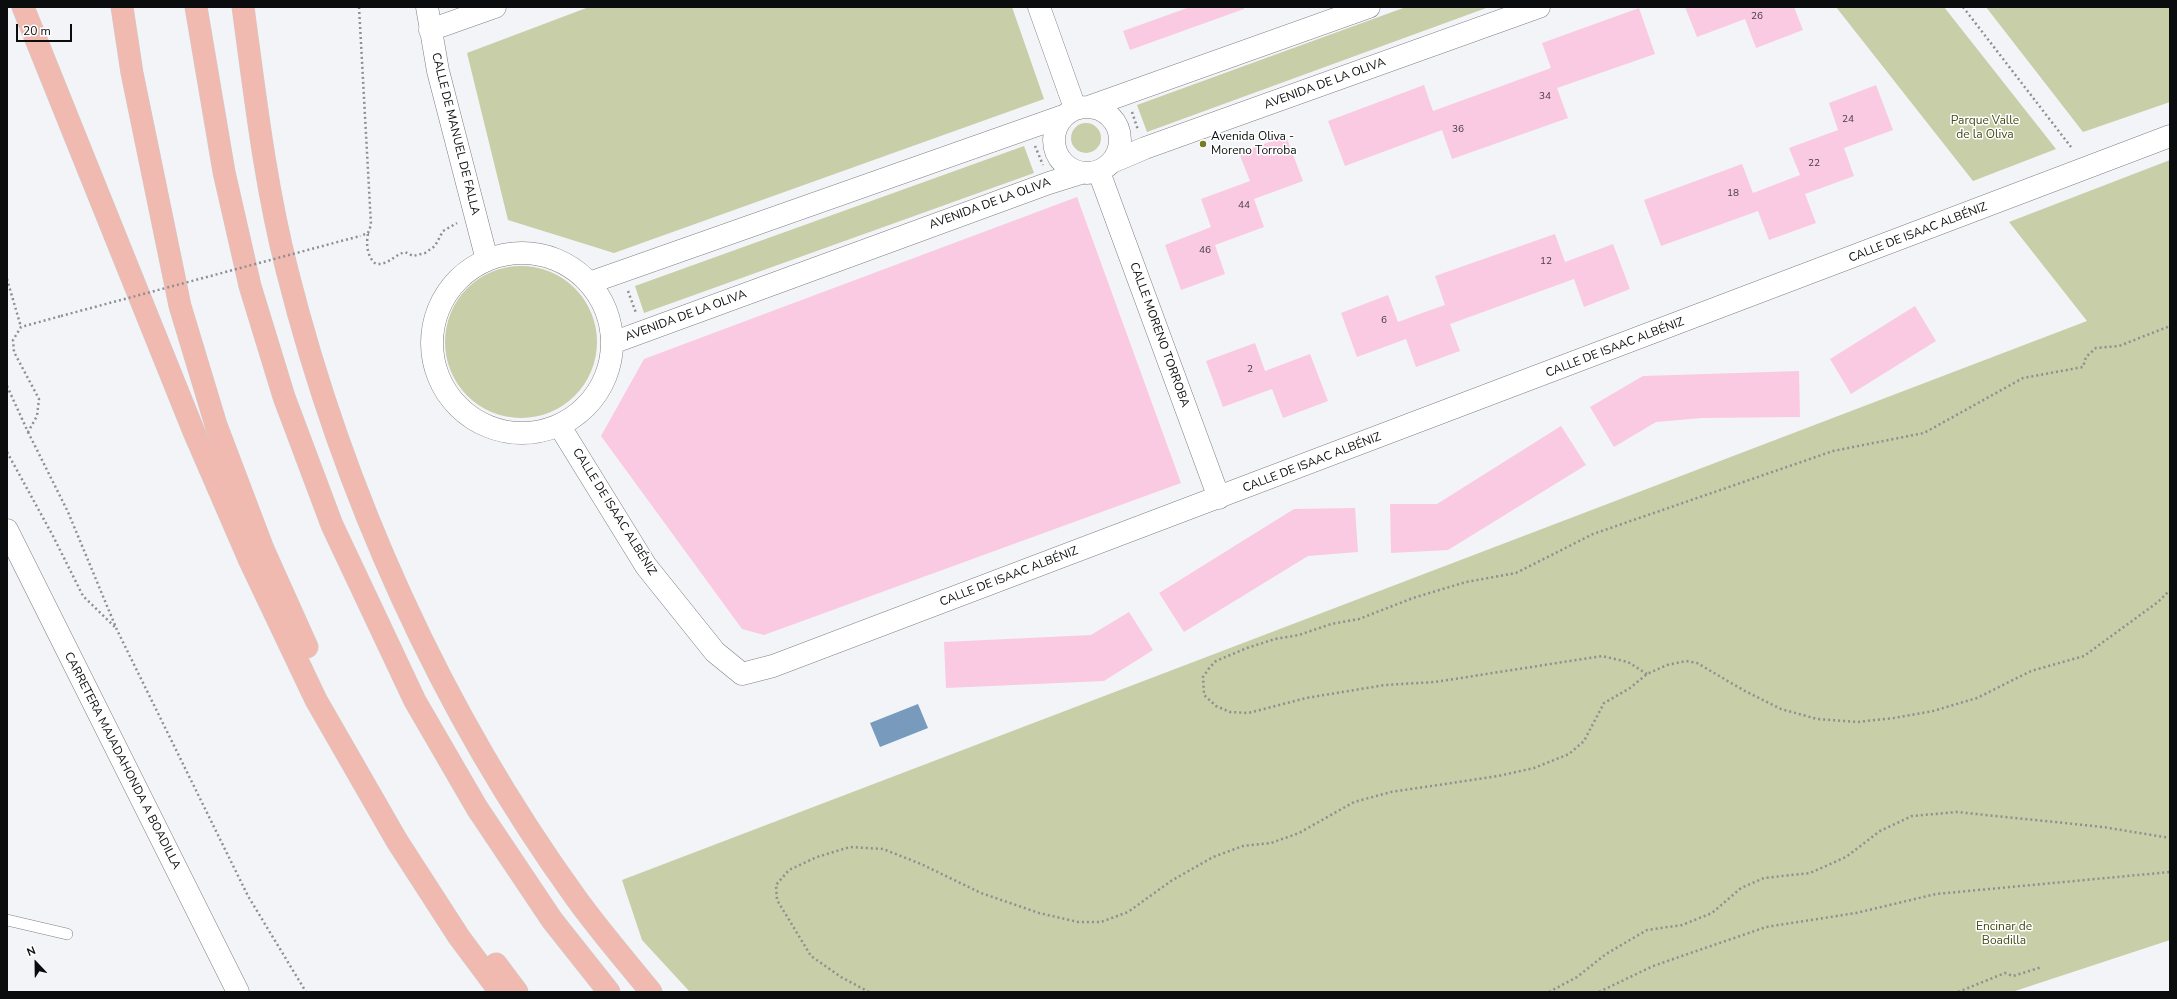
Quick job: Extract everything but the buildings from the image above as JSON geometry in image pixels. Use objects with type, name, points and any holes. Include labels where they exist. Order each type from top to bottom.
[{"type":"highway","points":[[23,7],[194,432],[249,560],[316,700],[397,841],[459,937],[500,992]]},
{"type":"highway","points":[[122,7],[132,73],[180,306],[216,425],[263,549],[328,695],[408,836],[471,930],[517,992]]},
{"type":"highway","points":[[196,7],[224,172],[250,286],[284,397],[332,525],[415,701],[476,808],[552,920],[609,992]]},
{"type":"highway","points":[[243,7],[266,165],[286,268],[320,386],[359,494],[396,583],[445,686],[509,797],[577,899],[650,992]]},
{"type":"street","name":"CALLE DE MANUEL DE FALLA","points":[[427,7],[438,71],[487,260]]},
{"type":"street","points":[[430,30],[495,7]]},
{"type":"street","points":[[1039,7],[1076,110]]},
{"type":"street","points":[[589,283],[1369,7]]},
{"type":"street","name":"AVENIDA DE LA OLIVA","points":[[612,344],[1041,186],[1098,169],[1145,148],[1539,7]]},
{"type":"street","points":[[1076,110],[1108,113],[1119,127],[1120,146],[1098,169],[1065,166],[1054,150],[1054,132],[1076,110]]},
{"type":"street","name":"CALLE DE ISAAC ALBÉNIZ","points":[[559,425],[646,566],[715,652],[742,674],[773,666],[1219,498],[2170,136]]},
{"type":"street","name":"CALLE MORENO TORROBA","points":[[1098,169],[1219,498]]},
{"type":"street","name":"AVENIDA DE LA OLIVA","points":[[514,253],[542,255],[568,265],[589,283],[602,301],[610,322],[612,344],[608,369],[598,392],[581,411],[559,425],[532,433],[503,432],[476,422],[454,404],[438,379],[431,352],[433,323],[444,296],[463,274],[487,260],[514,253]]},
{"type":"street","name":"CARRETERA MAJADAHONDA A BOADILLA","points":[[7,530],[238,992]]},
{"type":"lane","points":[[7,920],[67,934]]},
{"type":"path","points":[[359,7],[371,225],[367,242],[370,257],[376,264],[384,264],[399,254],[405,252],[413,256],[425,254],[435,246],[443,231],[462,220]]},
{"type":"path","points":[[1963,7],[2071,147]]},
{"type":"path","points":[[1126,94],[1145,148]]},
{"type":"path","points":[[1034,142],[1043,167]]},
{"type":"path","points":[[28,432],[36,416],[39,400],[14,352],[13,340],[21,327],[368,233]]},
{"type":"path","points":[[7,279],[21,327]]},
{"type":"path","points":[[627,289],[636,314]]},
{"type":"path","points":[[1647,674],[1628,662],[1602,656],[1435,682],[1385,684],[1306,698],[1248,713],[1230,712],[1216,706],[1204,695],[1202,687],[1203,677],[1216,661],[1247,648],[1275,639],[1300,635],[1331,624],[1359,619],[1413,598],[1466,582],[1516,573],[1593,534],[1833,451],[1924,433],[2023,378],[2082,367],[2086,357],[2096,348],[2119,346],[2170,326]]},
{"type":"path","points":[[7,386],[18,412],[27,425],[28,432],[68,512],[117,630],[248,896],[306,992]]},
{"type":"path","points":[[7,452],[53,536],[82,596],[117,630]]},
{"type":"path","points":[[869,992],[841,977],[812,956],[777,900],[776,885],[789,870],[817,857],[850,847],[883,849],[922,864],[981,892],[1039,913],[1078,922],[1101,922],[1128,912],[1171,881],[1213,857],[1243,846],[1271,843],[1299,833],[1354,802],[1391,792],[1498,776],[1534,768],[1569,754],[1584,741],[1604,703],[1630,688],[1647,674],[1668,665],[1686,661],[1697,663],[1745,691],[1781,709],[1817,719],[1857,722],[1894,718],[1933,711],[1977,698],[2031,671],[2084,656],[2158,602],[2170,590]]},
{"type":"path","points":[[1549,992],[1577,977],[1606,954],[1647,930],[1682,924],[1712,913],[1741,888],[1764,878],[1810,872],[1846,856],[1880,831],[1912,816],[1957,812],[2103,827],[2170,838]]},
{"type":"path","points":[[1599,992],[1653,966],[1766,927],[1856,913],[1936,894],[2170,872]]},
{"type":"path","points":[[1958,992],[2005,973],[2013,976],[2042,967]]},
{"type":"green space","points":[[589,7],[1012,7],[1044,99],[614,253],[508,220],[467,53]]},
{"type":"green space","points":[[1406,7],[1489,7],[1147,132],[1137,105]]},
{"type":"green space","name":"Parque Valle de la Oliva","points":[[1836,7],[1944,7],[2056,149],[1973,181]]},
{"type":"green space","points":[[1986,7],[2170,7],[2170,102],[2083,132]]},
{"type":"green space","points":[[1086,123],[1096,128],[1101,138],[1096,148],[1086,153],[1076,148],[1071,138],[1076,128]]},
{"type":"green space","points":[[1024,146],[1034,173],[644,313],[635,286]]},
{"type":"green space","name":"Encinar de Boadilla","points":[[2170,160],[2170,940],[2012,992],[690,992],[642,940],[622,880],[2087,321],[2009,222]]},
{"type":"green space","points":[[528,266],[550,271],[575,288],[592,313],[596,327],[596,357],[592,371],[575,396],[550,413],[536,417],[514,418],[492,413],[473,401],[462,390],[450,371],[446,357],[445,335],[450,313],[462,294],[473,283],[492,271],[506,267]]},
{"type":"water","points":[[918,704],[928,728],[880,747],[870,723]]},
{"type":"place","name":"Avenida Oliva - Moreno Torroba","points":[[1203,144]]}]
